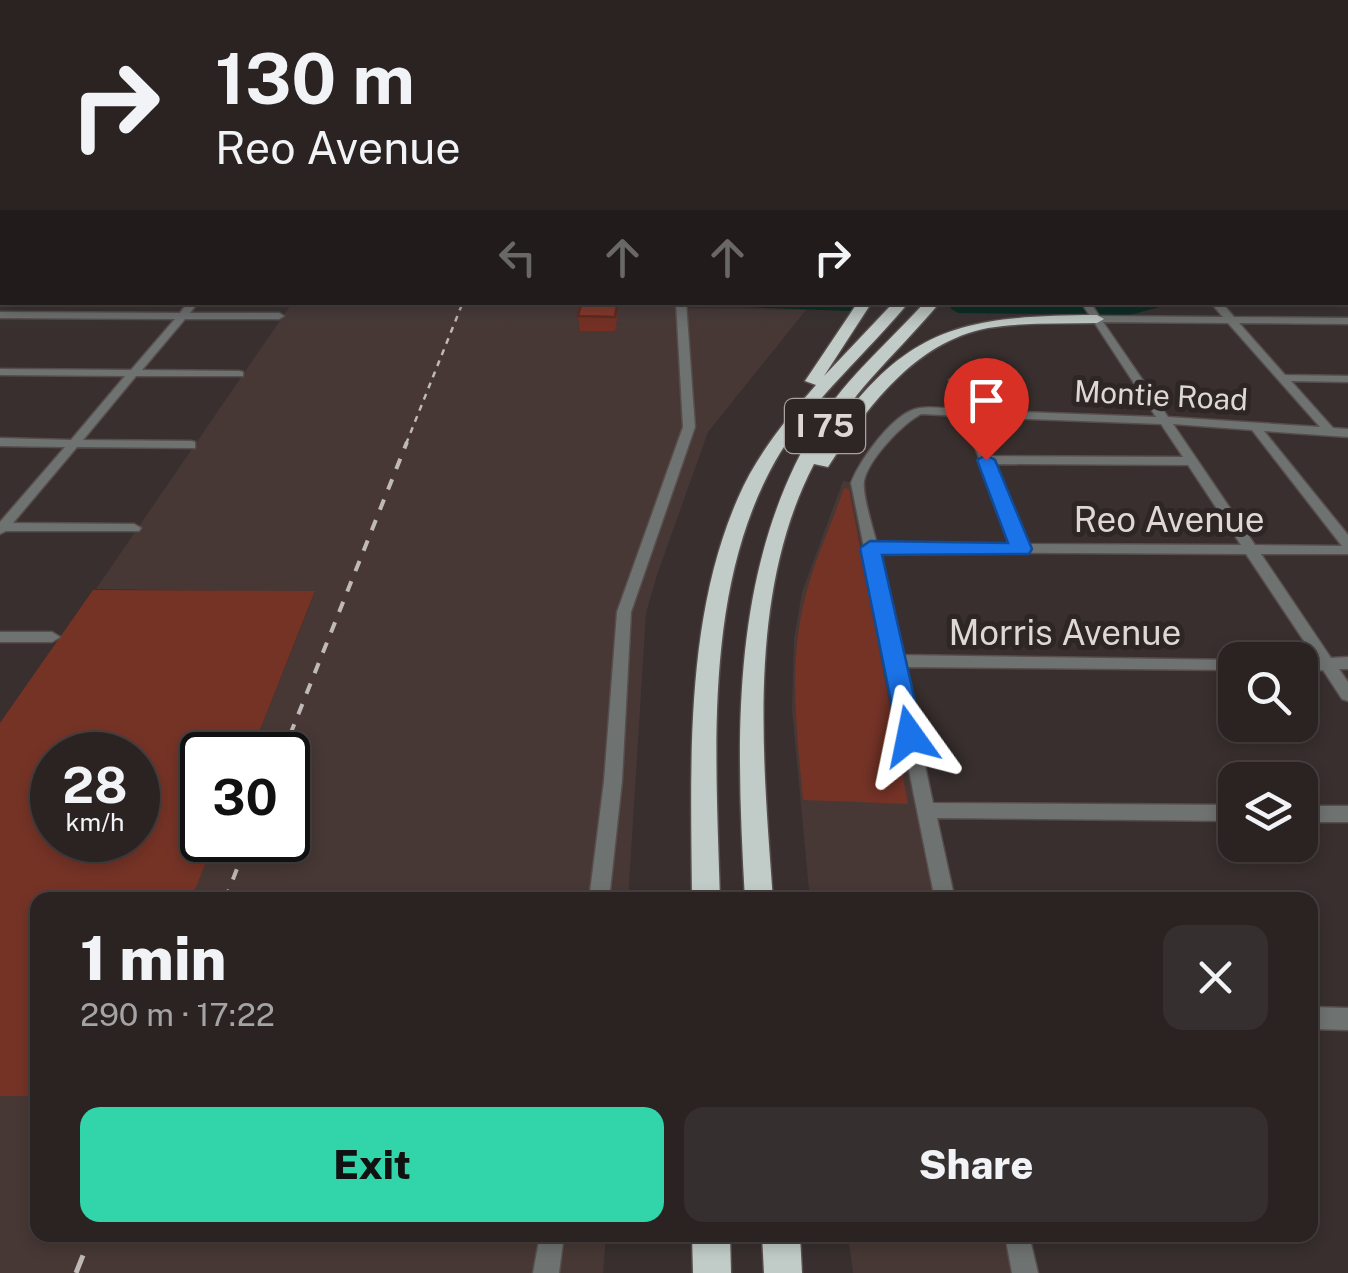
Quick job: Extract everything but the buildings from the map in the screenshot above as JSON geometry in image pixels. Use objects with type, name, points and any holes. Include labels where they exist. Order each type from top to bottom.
[{"type":"highway","points":[[782,440],[789,411],[863,305]]},
{"type":"highway","name":"I 75","points":[[706,892],[706,712],[716,630],[741,520],[762,471],[782,440],[848,358],[899,305]]},
{"type":"highway","name":"I 75","points":[[758,892],[752,804],[752,697],[766,578],[793,491],[827,423],[873,364],[930,305]]},
{"type":"highway","points":[[766,578],[783,554],[806,493],[833,442],[857,410],[904,366],[937,342],[973,327],[1090,310]]},
{"type":"highway","points":[[711,1242],[712,1273]]},
{"type":"highway","points":[[781,1242],[783,1273]]},
{"type":"street","points":[[1,528],[191,305]]},
{"type":"street","points":[[600,892],[613,781],[624,612],[689,427],[682,305]]},
{"type":"street","points":[[1218,305],[1328,430]]},
{"type":"street","points":[[1090,310],[1232,321],[1348,322]]},
{"type":"street","points":[[1090,310],[1348,695]]},
{"type":"street","points":[[0,314],[279,316]]},
{"type":"street","points":[[0,372],[239,374]]},
{"type":"street","points":[[1284,378],[1348,379]]},
{"type":"street","points":[[954,380],[1021,549]]},
{"type":"street","name":"Montie Road","points":[[870,548],[858,476],[912,412],[1254,425],[1348,433]]},
{"type":"street","points":[[1254,425],[1348,547]]},
{"type":"street","points":[[0,442],[191,444]]},
{"type":"street","points":[[986,460],[1192,461]]},
{"type":"street","points":[[1,528],[134,528]]},
{"type":"street","name":"Reo Avenue","points":[[870,548],[1348,547]]},
{"type":"street","points":[[870,548],[943,892]]},
{"type":"street","points":[[0,636],[52,637]]},
{"type":"street","name":"Morris Avenue","points":[[895,661],[1218,664]]},
{"type":"street","points":[[1318,663],[1348,664]]},
{"type":"street","points":[[926,810],[1218,813]]},
{"type":"street","points":[[1318,814],[1348,814]]},
{"type":"street","points":[[1318,1018],[1348,1018]]},
{"type":"street","points":[[546,1273],[551,1242]]},
{"type":"street","points":[[1018,1242],[1025,1273]]},
{"type":"shaded area","points":[[291,305],[682,305],[806,310],[708,432],[657,575],[646,613],[629,892],[194,892],[206,862],[310,862],[310,732],[259,732],[315,592],[96,589]]},
{"type":"shaded area","points":[[843,481],[857,483],[943,892],[809,892],[792,710],[794,639],[802,592]]},
{"type":"shaded area","points":[[844,488],[849,489],[908,804],[803,800],[795,699],[800,623],[813,570]]},
{"type":"shaded area","points":[[93,590],[315,591],[259,732],[180,732],[180,862],[206,862],[194,892],[30,892],[30,1096],[0,1096],[0,723]]},
{"type":"shaded area","points":[[0,1096],[30,1096],[30,1242],[605,1242],[603,1273],[0,1273]]},
{"type":"shaded area","points":[[849,1242],[1018,1242],[1025,1273],[853,1273]]},
{"type":"waterway","points":[[824,305],[850,306]]},
{"type":"waterway","points":[[958,308],[1130,310],[1155,305]]},
{"type":"railway","points":[[406,444],[462,305]]},
{"type":"railway","points":[[291,732],[407,442]]},
{"type":"railway","points":[[228,892],[240,862]]},
{"type":"railway","points":[[76,1273],[88,1242]]},
{"type":"route","points":[[910,736],[870,548],[1021,549],[986,460]]}]
